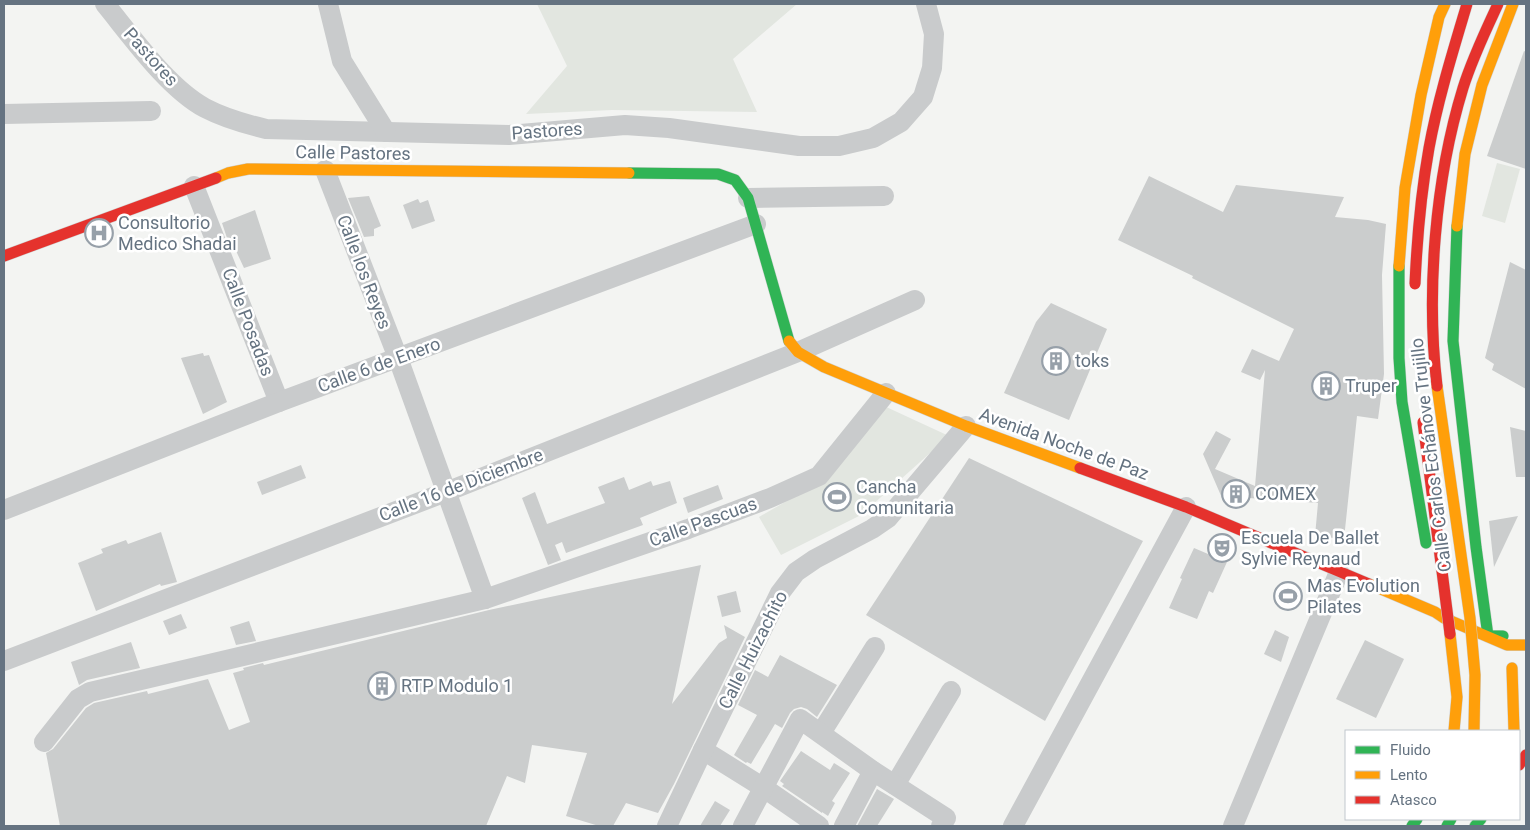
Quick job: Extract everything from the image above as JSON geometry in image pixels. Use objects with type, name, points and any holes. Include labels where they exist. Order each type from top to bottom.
[{"type":"street","name":"Pastores","points":[[105,4],[140,48],[175,86],[204,108],[238,122],[266,129],[509,135],[625,125],[669,128],[799,146],[838,146],[873,138],[901,122],[923,97],[932,68],[934,34],[926,4]]},
{"type":"street","points":[[328,4],[342,61],[386,132]]},
{"type":"street","points":[[1445,4],[1440,17],[1421,95],[1405,188],[1398,275],[1399,358],[1428,553],[1443,564],[1453,563],[1468,557],[1476,547]]},
{"type":"street","points":[[1414,297],[1418,223],[1426,165],[1440,100],[1466,4]]},
{"type":"street","name":"Calle Carlos Echánove Trujillo","points":[[1474,730],[1476,675],[1437,382],[1434,331],[1434,278],[1440,197],[1453,127],[1467,77],[1498,4]]},
{"type":"street","points":[[1513,4],[1482,85],[1465,154],[1456,236],[1453,341],[1488,636],[1526,636]]},
{"type":"street","points":[[4,114],[151,111]]},
{"type":"street","name":"Calle Pastores","points":[[4,256],[194,186],[248,169],[718,174]]},
{"type":"street","name":"Calle los Reyes","points":[[325,170],[398,358],[485,599]]},
{"type":"street","name":"Avenida Noche de Paz","points":[[718,174],[735,180],[748,198],[788,339],[798,352],[824,367],[966,426],[1186,507],[1339,572],[1438,611],[1507,645],[1526,645]]},
{"type":"street","name":"Calle Posadas","points":[[194,186],[279,402]]},
{"type":"street","points":[[748,198],[884,196]]},
{"type":"street","name":"Calle 6 de Enero","points":[[4,510],[279,402],[756,224]]},
{"type":"street","name":"Calle 16 de Diciembre","points":[[4,661],[446,492],[798,352],[915,300]]},
{"type":"street","name":"Calle Pascuas","points":[[44,742],[78,699],[90,692],[485,599],[688,529],[770,498],[819,476],[886,393]]},
{"type":"street","name":"Calle Carlos Echánove Trujillo","points":[[1454,730],[1457,697],[1455,672],[1425,412],[1436,409],[1459,397]]},
{"type":"street","name":"Calle Huizachito","points":[[667,826],[780,593],[796,572],[815,559],[872,529],[888,518],[966,426]]},
{"type":"street","points":[[1013,826],[1186,507]]},
{"type":"street","points":[[1233,826],[1339,572]]},
{"type":"street","points":[[1438,611],[1450,693],[1443,730]]},
{"type":"street","points":[[1507,645],[1512,668],[1514,730]]},
{"type":"street","points":[[821,733],[875,647]]},
{"type":"street","points":[[1512,668],[1526,676]]},
{"type":"street","points":[[895,785],[952,691]]},
{"type":"street","points":[[743,826],[800,719],[895,785],[944,822]]},
{"type":"street","points":[[703,750],[764,788],[819,826]]},
{"type":"street","points":[[844,826],[873,771]]},
{"type":"shaded area","points":[[537,4],[797,4],[733,59],[757,112],[612,110],[526,114],[567,66]]},
{"type":"shaded area","points":[[1497,163],[1520,169],[1505,223],[1482,216]]},
{"type":"shaded area","name":"Cancha Comunitaria","points":[[882,405],[949,436],[861,515],[781,555],[759,517],[825,479]]},
{"type":"building","points":[[1524,51],[1526,52],[1526,169],[1487,156]]},
{"type":"building","points":[[1149,176],[1223,212],[1236,185],[1344,197],[1335,217],[1368,220],[1386,224],[1382,275],[1384,374],[1378,419],[1357,416],[1344,539],[1315,536],[1318,503],[1249,498],[1245,506],[1231,506],[1222,498],[1203,454],[1216,431],[1231,439],[1215,469],[1255,486],[1265,370],[1260,380],[1241,372],[1252,349],[1279,361],[1294,329],[1192,278],[1193,276],[1118,240]]},
{"type":"building","points":[[369,196],[381,226],[374,229],[374,236],[364,237],[348,198]]},
{"type":"building","points":[[418,199],[420,203],[428,200],[435,221],[412,229],[403,205]]},
{"type":"building","points":[[255,210],[271,259],[244,268],[231,240],[228,241],[222,223]]},
{"type":"building","points":[[1510,262],[1526,270],[1526,389],[1492,370],[1494,364],[1485,358]]},
{"type":"building","name":"toks","points":[[1051,303],[1107,329],[1069,420],[1004,393],[1036,322]]},
{"type":"building","points":[[203,353],[204,356],[209,355],[227,402],[203,414],[181,358]]},
{"type":"building","points":[[1510,427],[1526,431],[1526,477],[1516,477]]},
{"type":"building","points":[[969,458],[1143,541],[1045,721],[866,615]]},
{"type":"building","points":[[301,465],[306,478],[262,495],[257,482]]},
{"type":"building","points":[[624,477],[629,490],[651,481],[653,486],[670,481],[677,503],[640,518],[643,525],[566,553],[562,542],[555,545],[561,560],[548,565],[522,498],[535,492],[547,524],[605,503],[598,487]]},
{"type":"building","points":[[718,485],[723,499],[688,513],[683,498]]},
{"type":"building","points":[[1518,516],[1494,567],[1489,521]]},
{"type":"building","points":[[161,532],[177,582],[161,586],[160,584],[96,611],[78,563],[103,553],[101,549],[126,540],[128,544]]},
{"type":"building","points":[[1194,548],[1227,562],[1213,593],[1209,591],[1197,619],[1169,608]]},
{"type":"building","name":"RTP Modulo 1","points":[[701,565],[672,704],[719,643],[727,638],[724,625],[745,637],[658,813],[626,803],[613,826],[599,826],[566,816],[587,753],[532,745],[525,783],[507,776],[486,826],[60,826],[46,753],[53,749],[86,708],[94,703],[147,691],[148,694],[208,679],[229,730],[250,722],[233,673],[244,670],[243,668],[263,663],[264,665],[489,610]]},
{"type":"building","points":[[736,591],[741,612],[722,617],[717,596]]},
{"type":"building","points":[[181,614],[187,628],[169,635],[163,621]]},
{"type":"building","points":[[249,621],[256,641],[236,645],[230,627]]},
{"type":"building","points":[[1275,630],[1289,637],[1281,662],[1264,654]]},
{"type":"building","points":[[1365,640],[1404,659],[1376,718],[1336,699]]},
{"type":"building","points":[[131,642],[140,668],[87,680],[79,685],[71,662]]},
{"type":"building","points":[[780,655],[837,685],[817,717],[807,709],[801,707],[794,709],[782,728],[775,724],[751,764],[746,763],[734,755],[757,715],[738,705],[755,670],[768,677]]},
{"type":"building","points":[[801,751],[830,770],[834,763],[850,773],[832,801],[835,803],[828,816],[782,786],[784,784],[780,781]]},
{"type":"building","points":[[877,789],[894,799],[877,826],[857,826]]},
{"type":"building","points":[[715,801],[730,810],[720,826],[700,826]]},
{"type":"traffic: fast","points":[[629,173],[718,174],[735,180],[748,198],[789,341]]},
{"type":"traffic: fast","points":[[1457,226],[1453,341],[1476,547],[1488,636],[1503,636]]},
{"type":"traffic: fast","points":[[1399,266],[1399,358],[1402,402],[1426,543]]},
{"type":"traffic: fast","points":[[1412,826],[1416,820]]},
{"type":"traffic: fast","points":[[1447,826],[1450,820]]},
{"type":"traffic: fast","points":[[1475,826],[1480,820]]},
{"type":"traffic: slow","points":[[1399,266],[1405,188],[1421,95],[1439,17],[1445,4]]},
{"type":"traffic: slow","points":[[1457,226],[1465,154],[1482,85],[1513,4]]},
{"type":"traffic: slow","points":[[216,178],[228,173],[248,169],[629,173]]},
{"type":"traffic: slow","points":[[789,341],[798,352],[824,367],[966,426],[1080,468]]},
{"type":"traffic: slow","points":[[1437,386],[1470,618],[1475,675],[1474,730]]},
{"type":"traffic: slow","points":[[1369,584],[1507,645],[1526,645]]},
{"type":"traffic: slow","points":[[1450,634],[1457,697],[1454,730]]},
{"type":"traffic: slow","points":[[1512,668],[1514,730]]},
{"type":"traffic: jam","points":[[1415,284],[1420,216],[1429,148],[1441,93],[1467,4]]},
{"type":"traffic: jam","points":[[1437,386],[1432,313],[1435,236],[1440,197],[1453,123],[1463,88],[1498,4]]},
{"type":"traffic: jam","points":[[4,256],[216,178]]},
{"type":"traffic: jam","points":[[1423,422],[1450,634]]},
{"type":"traffic: jam","points":[[1080,468],[1186,507],[1369,584]]},
{"type":"traffic: jam","points":[[1520,764],[1526,755]]},
{"type":"place","name":"Consultorio Medico Shadai","points":[[99,233]]},
{"type":"place","name":"toks","points":[[1056,361]]},
{"type":"place","name":"Truper","points":[[1326,386]]},
{"type":"place","name":"COMEX","points":[[1236,494]]},
{"type":"place","name":"Cancha Comunitaria","points":[[837,497]]},
{"type":"place","name":"Escuela De Ballet Sylvie Reynaud","points":[[1222,548]]},
{"type":"place","name":"Mas Evolution Pilates","points":[[1288,596]]},
{"type":"place","name":"RTP Modulo 1","points":[[382,686]]}]
